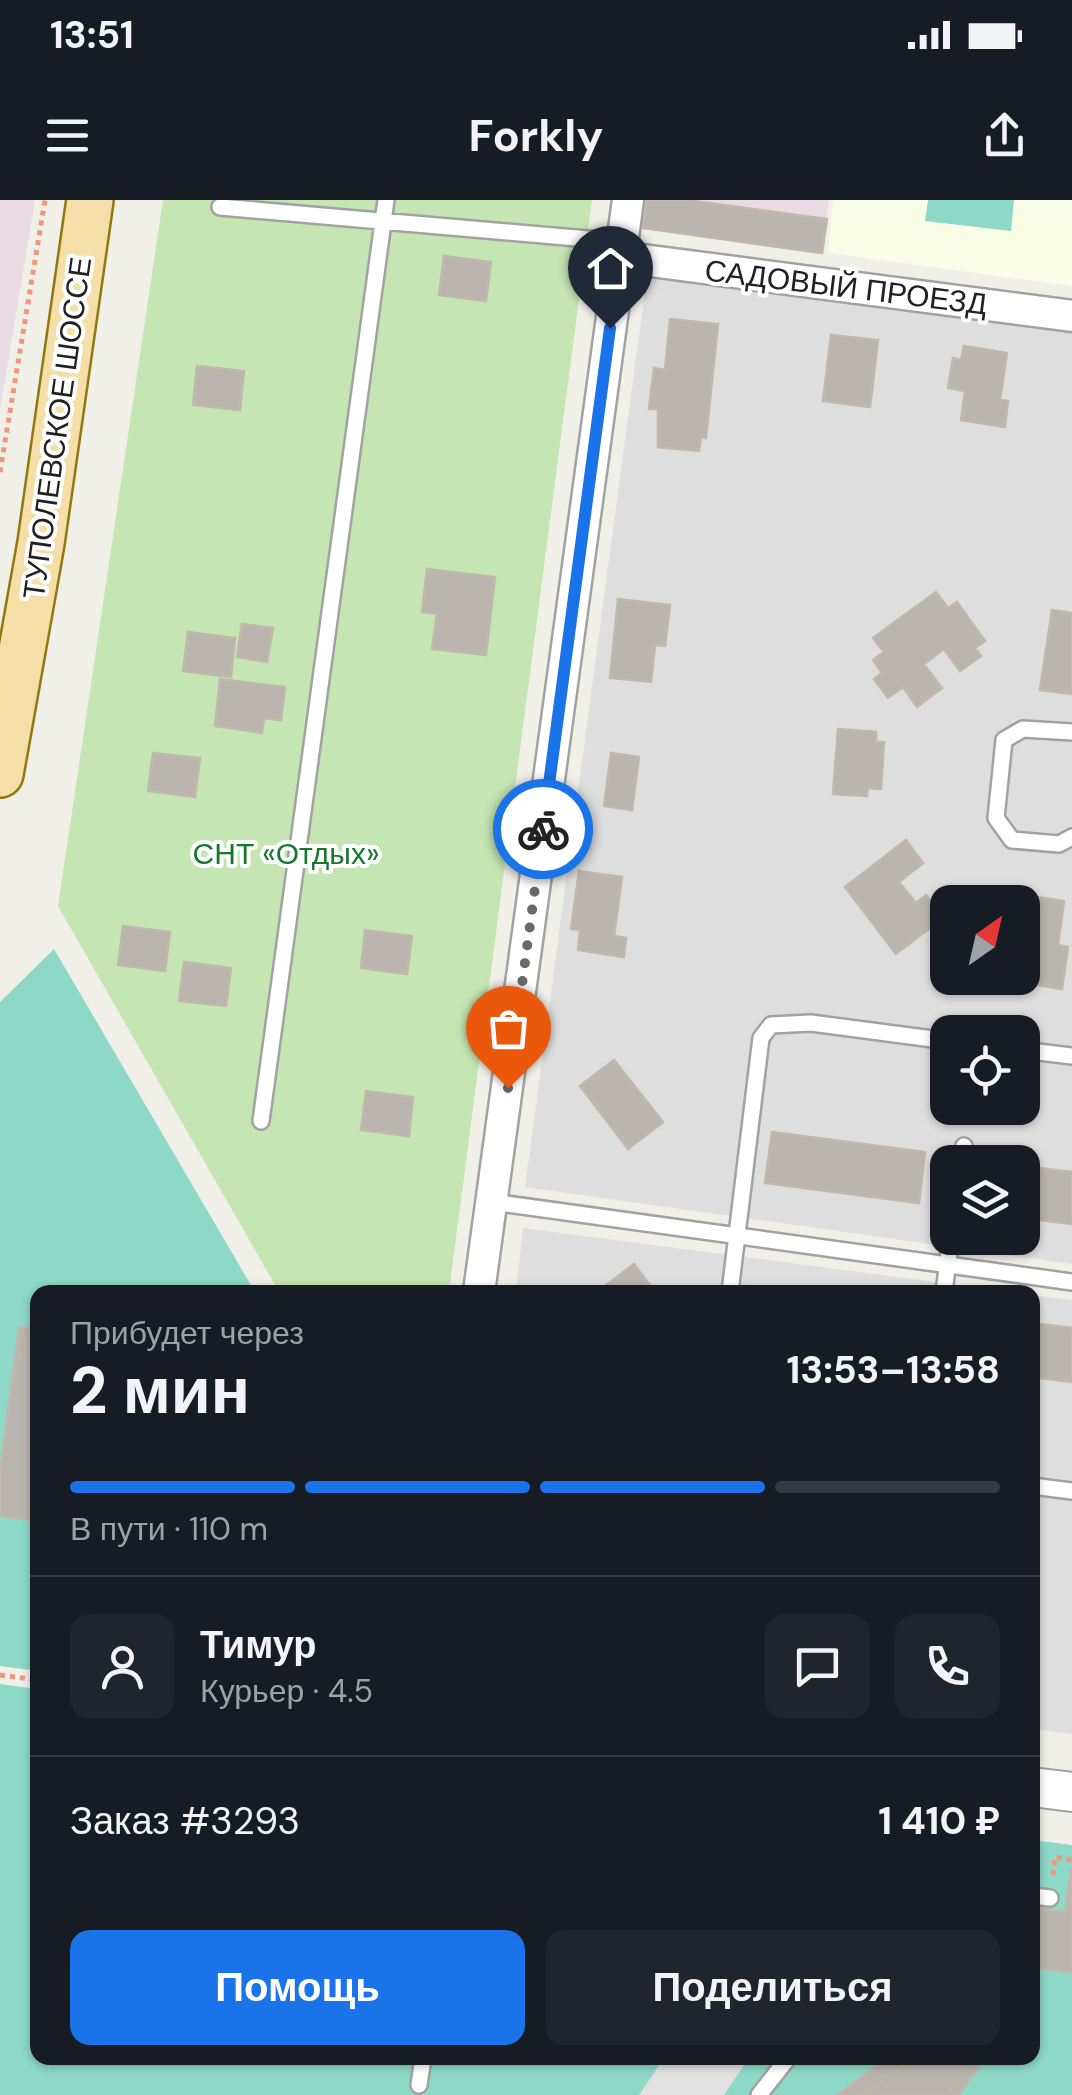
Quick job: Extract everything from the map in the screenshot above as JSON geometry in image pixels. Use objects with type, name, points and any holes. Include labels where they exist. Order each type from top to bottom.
[{"type":"main road","name":"ТУПОЛЕВСКОЕ ШОССЕ","points":[[0,774],[42,543],[90,200]]},
{"type":"street","points":[[480,1285],[628,200]]},
{"type":"street","name":"САДОВЫЙ ПРОЕЗД","points":[[621,250],[1072,316]]},
{"type":"street","points":[[1040,1788],[1072,1792]]},
{"type":"lane","points":[[261,1121],[386,200]]},
{"type":"lane","points":[[220,207],[383,221],[621,250]]},
{"type":"lane","points":[[1072,732],[1024,729],[1004,740],[996,818],[1012,840],[1059,844],[1072,837]]},
{"type":"lane","points":[[731,1285],[761,1038],[771,1025],[810,1023],[930,1038]]},
{"type":"lane","points":[[1040,1052],[1072,1056]]},
{"type":"lane","points":[[492,1202],[1072,1282]]},
{"type":"lane","points":[[945,1285],[949,1255]]},
{"type":"lane","points":[[1040,1487],[1072,1491]]},
{"type":"lane","points":[[1040,1897],[1050,1898]]},
{"type":"lane","points":[[419,2086],[422,2065]]},
{"type":"lane","points":[[758,2095],[782,2065]]},
{"type":"path","points":[[0,472],[46,200]]},
{"type":"path","points":[[0,1675],[30,1679]]},
{"type":"path","points":[[1050,1898],[1055,1857],[1072,1860]]},
{"type":"shaded area","points":[[0,200],[35,200],[0,409]]},
{"type":"shaded area","points":[[647,200],[829,200],[822,253],[643,228]]},
{"type":"shaded area","points":[[833,200],[1072,200],[1072,286],[828,253]]},
{"type":"shaded area","points":[[647,276],[1072,327],[1072,1264],[1008,1255],[1040,1255],[1040,1145],[930,1145],[930,1244],[525,1187]]},
{"type":"shaded area","points":[[523,1228],[959,1285],[517,1285]]},
{"type":"shaded area","points":[[1040,1296],[1072,1300],[1072,1734],[1040,1730]]},
{"type":"shaded area","points":[[659,2065],[744,2065],[724,2095],[639,2095]]},
{"type":"green space","name":"СНТ «Отдых»","points":[[163,200],[592,200],[450,1285],[275,1285],[58,906]]},
{"type":"green space","points":[[928,200],[1014,200],[1011,231],[925,221]]},
{"type":"green space","points":[[54,949],[251,1285],[30,1285],[30,1670],[0,1666],[0,1002]]},
{"type":"green space","points":[[0,1684],[30,1688],[30,2065],[1040,2065],[1040,1841],[1072,1845],[1072,2095],[0,2095]]},
{"type":"building","points":[[647,200],[687,200],[827,219],[822,253],[643,228]]},
{"type":"building","points":[[444,256],[491,262],[486,301],[439,295]]},
{"type":"building","points":[[670,319],[718,324],[706,438],[701,437],[699,451],[658,447],[658,409],[649,409],[654,368],[665,370]]},
{"type":"building","points":[[831,335],[878,340],[870,407],[823,401]]},
{"type":"building","points":[[964,346],[1007,353],[1000,400],[1008,401],[1005,427],[961,420],[965,391],[948,388],[953,358],[961,360]]},
{"type":"building","points":[[197,366],[244,371],[240,410],[193,405]]},
{"type":"building","points":[[427,569],[495,577],[486,655],[432,649],[437,614],[422,612]]},
{"type":"building","points":[[936,592],[948,608],[957,602],[985,641],[975,648],[981,656],[960,671],[944,649],[924,664],[942,688],[917,707],[903,687],[888,698],[874,679],[882,673],[873,660],[884,652],[873,638]]},
{"type":"building","points":[[618,599],[670,605],[665,646],[655,645],[651,682],[610,678]]},
{"type":"building","points":[[1052,610],[1072,613],[1072,694],[1040,690]]},
{"type":"building","points":[[242,624],[273,628],[267,662],[237,657]]},
{"type":"building","points":[[188,632],[235,638],[231,677],[183,671]]},
{"type":"building","points":[[220,679],[285,687],[281,720],[264,718],[262,733],[215,726]]},
{"type":"building","points":[[838,729],[876,732],[876,742],[884,742],[881,789],[868,788],[867,796],[833,794]]},
{"type":"building","points":[[153,753],[200,758],[195,797],[148,791]]},
{"type":"building","points":[[611,753],[639,757],[632,810],[604,806]]},
{"type":"building","points":[[906,840],[923,863],[899,882],[916,903],[926,895],[930,900],[930,928],[896,954],[845,887]]},
{"type":"building","points":[[579,871],[622,877],[614,936],[626,938],[624,957],[578,950],[580,930],[571,929]]},
{"type":"building","points":[[1040,897],[1064,901],[1058,945],[1068,947],[1062,989],[1040,986]]},
{"type":"building","points":[[123,926],[170,932],[165,971],[118,965]]},
{"type":"building","points":[[365,930],[412,936],[407,974],[361,968]]},
{"type":"building","points":[[184,962],[231,968],[226,1006],[179,1001]]},
{"type":"building","points":[[614,1060],[663,1122],[628,1149],[580,1086]]},
{"type":"building","points":[[366,1091],[413,1097],[409,1136],[361,1130]]},
{"type":"building","points":[[772,1132],[925,1152],[919,1203],[765,1183]]},
{"type":"building","points":[[1040,1168],[1072,1172],[1072,1224],[1040,1220]]},
{"type":"building","points":[[634,1264],[650,1285],[606,1285]]},
{"type":"building","points":[[1040,1324],[1072,1328],[1072,1382],[1040,1378]]},
{"type":"building","points":[[19,1327],[30,1328],[30,1520],[0,1516],[0,1472]]},
{"type":"building","points":[[1071,1869],[1072,1973],[1040,1968],[1040,1908],[1065,1912]]},
{"type":"building","points":[[877,2065],[980,2065],[959,2095],[838,2095]]},
{"type":"building","points":[[903,2065],[968,2065],[947,2095],[864,2095]]},
{"type":"way so far","points":[[508,1088],[543,829]]},
{"type":"route","points":[[543,829],[610,328]]}]
